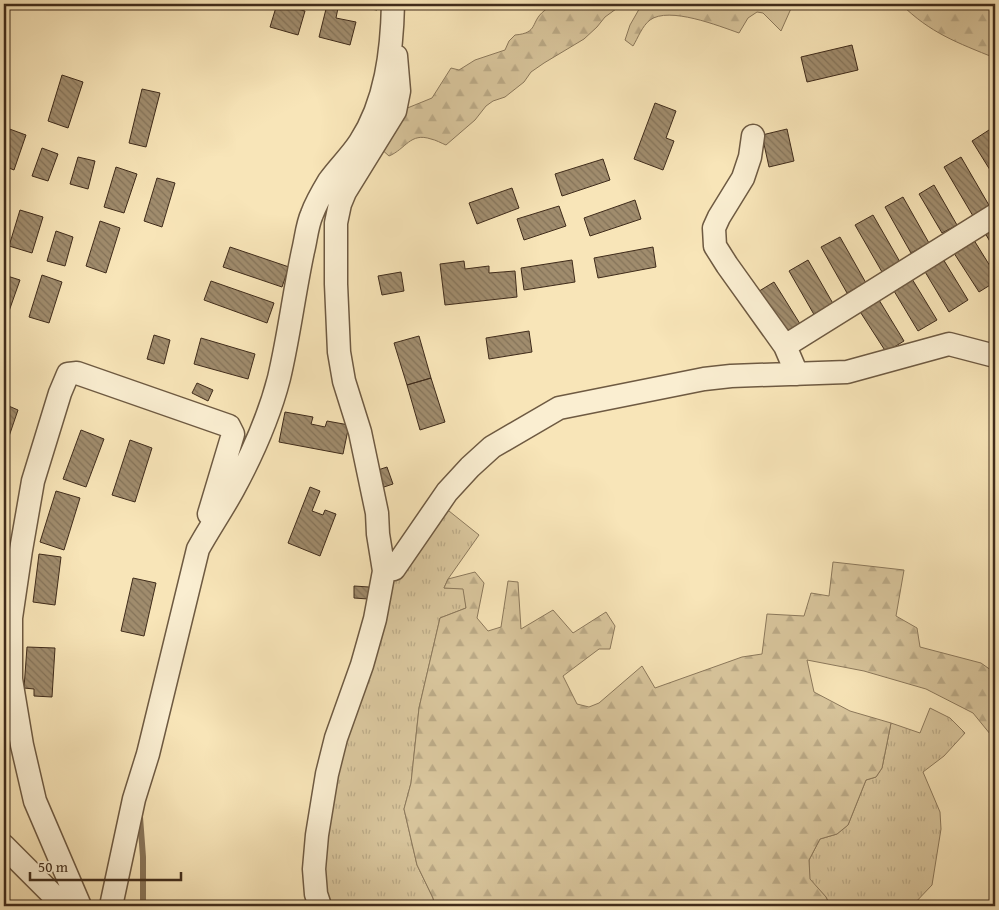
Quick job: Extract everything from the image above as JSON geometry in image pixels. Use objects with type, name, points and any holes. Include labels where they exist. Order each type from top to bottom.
[{"type":"street","points":[[198,549],[211,523],[232,492],[266,416],[278,380],[286,345],[311,216],[330,180],[360,142],[374,118],[389,63],[393,33],[393,4]]},
{"type":"street","points":[[320,906],[316,894],[314,869],[317,835],[327,774],[336,738],[362,665],[375,619],[384,571],[375,505],[360,432],[344,381],[338,352],[336,223],[345,192],[395,110],[399,91],[393,33]]},
{"type":"street","points":[[753,136],[750,157],[743,178],[714,228],[715,246],[726,265],[785,346],[797,374]]},
{"type":"street","points":[[785,346],[995,215]]},
{"type":"street","points":[[384,571],[394,569],[447,492],[492,446],[559,408],[704,379],[731,376],[846,372],[949,344],[995,356]]},
{"type":"street","points":[[80,906],[35,801],[22,745],[11,679],[12,618],[33,480],[60,393],[68,374],[77,373],[229,426],[233,434],[198,549],[148,754],[134,799],[111,906]]},
{"type":"street","points":[[4,846],[64,906]]},
{"type":"green space","points":[[563,4],[619,4],[584,39],[531,72],[524,82],[505,97],[493,101],[486,106],[475,120],[446,145],[424,137],[413,139],[389,156],[380,148],[400,111],[432,98],[451,68],[459,70],[475,60],[505,50],[509,41],[515,35],[523,34],[531,29],[546,9]]},
{"type":"green space","points":[[642,4],[793,4],[781,31],[763,13],[757,12],[748,18],[739,33],[681,16],[658,16],[650,20],[642,29],[633,46],[625,40],[630,25]]},
{"type":"green space","points":[[901,4],[995,4],[995,58],[934,30]]},
{"type":"green space","points":[[444,507],[479,535],[448,579],[444,588],[464,588],[466,608],[440,618],[419,708],[411,783],[404,809],[417,865],[435,906],[326,906],[319,860],[340,738],[394,580]]},
{"type":"green space","points":[[833,562],[904,570],[896,616],[917,628],[920,647],[981,663],[995,673],[995,740],[973,713],[926,689],[864,671],[807,660],[814,692],[850,711],[891,723],[882,768],[876,777],[866,780],[848,825],[837,834],[820,839],[809,860],[810,879],[826,897],[830,906],[435,906],[417,865],[404,809],[411,783],[419,708],[440,618],[466,608],[463,589],[444,588],[448,579],[475,572],[484,583],[477,618],[488,631],[501,627],[508,581],[518,582],[521,629],[553,610],[573,633],[606,612],[615,626],[610,649],[599,649],[563,676],[577,704],[589,707],[599,703],[642,666],[655,688],[742,657],[762,654],[767,614],[804,616],[811,593],[829,596]]},
{"type":"green space","points":[[930,708],[950,718],[965,733],[944,756],[923,772],[940,812],[941,829],[932,885],[912,906],[830,906],[826,897],[809,879],[809,860],[820,839],[837,834],[848,825],[866,780],[876,777],[882,768],[891,723],[920,733]]},
{"type":"building","points":[[277,4],[305,11],[298,35],[270,27]]},
{"type":"building","points":[[365,4],[378,4],[377,10],[365,8]]},
{"type":"building","points":[[327,5],[338,8],[336,18],[356,22],[350,45],[319,37]]},
{"type":"building","points":[[852,45],[858,70],[807,82],[801,57]]},
{"type":"building","points":[[62,75],[83,82],[68,128],[48,121]]},
{"type":"building","points":[[142,89],[160,93],[146,147],[129,143]]},
{"type":"building","points":[[655,103],[676,111],[666,138],[674,141],[663,170],[634,159]]},
{"type":"building","points":[[4,127],[26,135],[14,170],[4,166]]},
{"type":"building","points":[[787,129],[794,161],[769,167],[762,135]]},
{"type":"building","points":[[989,130],[995,141],[995,178],[972,141]]},
{"type":"building","points":[[42,148],[58,154],[48,181],[32,176]]},
{"type":"building","points":[[78,157],[95,161],[88,189],[70,184]]},
{"type":"building","points":[[961,157],[990,207],[973,216],[944,167]]},
{"type":"building","points":[[603,159],[610,180],[562,196],[555,174]]},
{"type":"building","points":[[116,167],[137,174],[124,213],[104,207]]},
{"type":"building","points":[[157,178],[175,183],[162,227],[144,221]]},
{"type":"building","points":[[934,185],[957,225],[942,233],[919,194]]},
{"type":"building","points":[[512,188],[519,208],[477,224],[469,203]]},
{"type":"building","points":[[903,197],[929,243],[911,253],[885,207]]},
{"type":"building","points":[[635,200],[641,219],[590,236],[584,218]]},
{"type":"building","points":[[559,206],[566,226],[524,240],[517,219]]},
{"type":"building","points":[[20,210],[43,217],[32,253],[9,246]]},
{"type":"building","points":[[873,215],[900,262],[882,272],[855,225]]},
{"type":"building","points":[[100,221],[120,228],[106,273],[86,266]]},
{"type":"building","points":[[995,221],[995,250],[982,228]]},
{"type":"building","points":[[56,231],[73,237],[65,266],[47,261]]},
{"type":"building","points":[[840,237],[866,283],[847,293],[821,247]]},
{"type":"building","points":[[972,237],[995,274],[995,282],[979,292],[952,250]]},
{"type":"building","points":[[230,247],[289,267],[282,287],[223,267]]},
{"type":"building","points":[[653,247],[656,267],[598,278],[594,258]]},
{"type":"building","points":[[940,254],[968,300],[949,312],[921,265]]},
{"type":"building","points":[[572,260],[575,282],[524,290],[521,268]]},
{"type":"building","points":[[808,260],[835,307],[816,318],[789,271]]},
{"type":"building","points":[[464,261],[465,269],[489,266],[489,273],[515,271],[517,297],[445,305],[440,264]]},
{"type":"building","points":[[401,272],[404,291],[382,295],[378,276]]},
{"type":"building","points":[[909,274],[937,320],[918,331],[891,286]]},
{"type":"building","points":[[4,275],[20,280],[8,314],[4,313]]},
{"type":"building","points":[[42,275],[62,282],[49,323],[29,317]]},
{"type":"building","points":[[211,281],[274,303],[267,323],[204,300]]},
{"type":"building","points":[[774,282],[802,327],[783,338],[756,293]]},
{"type":"building","points":[[876,295],[904,341],[886,352],[857,307]]},
{"type":"building","points":[[529,331],[532,352],[489,359],[486,338]]},
{"type":"building","points":[[154,335],[170,340],[164,364],[147,359]]},
{"type":"building","points":[[419,336],[431,378],[407,385],[394,343]]},
{"type":"building","points":[[201,338],[255,354],[248,379],[194,364]]},
{"type":"building","points":[[431,378],[445,422],[420,430],[407,385]]},
{"type":"building","points":[[197,383],[213,390],[208,401],[192,393]]},
{"type":"building","points":[[4,404],[18,410],[4,451]]},
{"type":"building","points":[[285,412],[313,417],[311,424],[325,427],[327,421],[349,425],[343,454],[279,442]]},
{"type":"building","points":[[81,430],[104,439],[86,487],[63,479]]},
{"type":"building","points":[[130,440],[152,448],[135,502],[112,495]]},
{"type":"building","points":[[387,467],[393,484],[384,487],[378,470]]},
{"type":"building","points":[[310,487],[320,491],[312,511],[323,515],[325,510],[336,514],[320,556],[288,543]]},
{"type":"building","points":[[56,491],[80,498],[64,550],[40,542]]},
{"type":"building","points":[[39,554],[61,557],[55,605],[33,602]]},
{"type":"building","points":[[133,578],[156,583],[144,636],[121,631]]},
{"type":"building","points":[[354,586],[369,587],[368,599],[354,598]]},
{"type":"building","points":[[27,647],[55,648],[52,697],[34,696],[34,689],[24,688]]},
{"type":"building","points":[[4,772],[6,772],[5,797],[4,797]]},
{"type":"waterway","points":[[140,817],[143,857],[143,906]]}]
